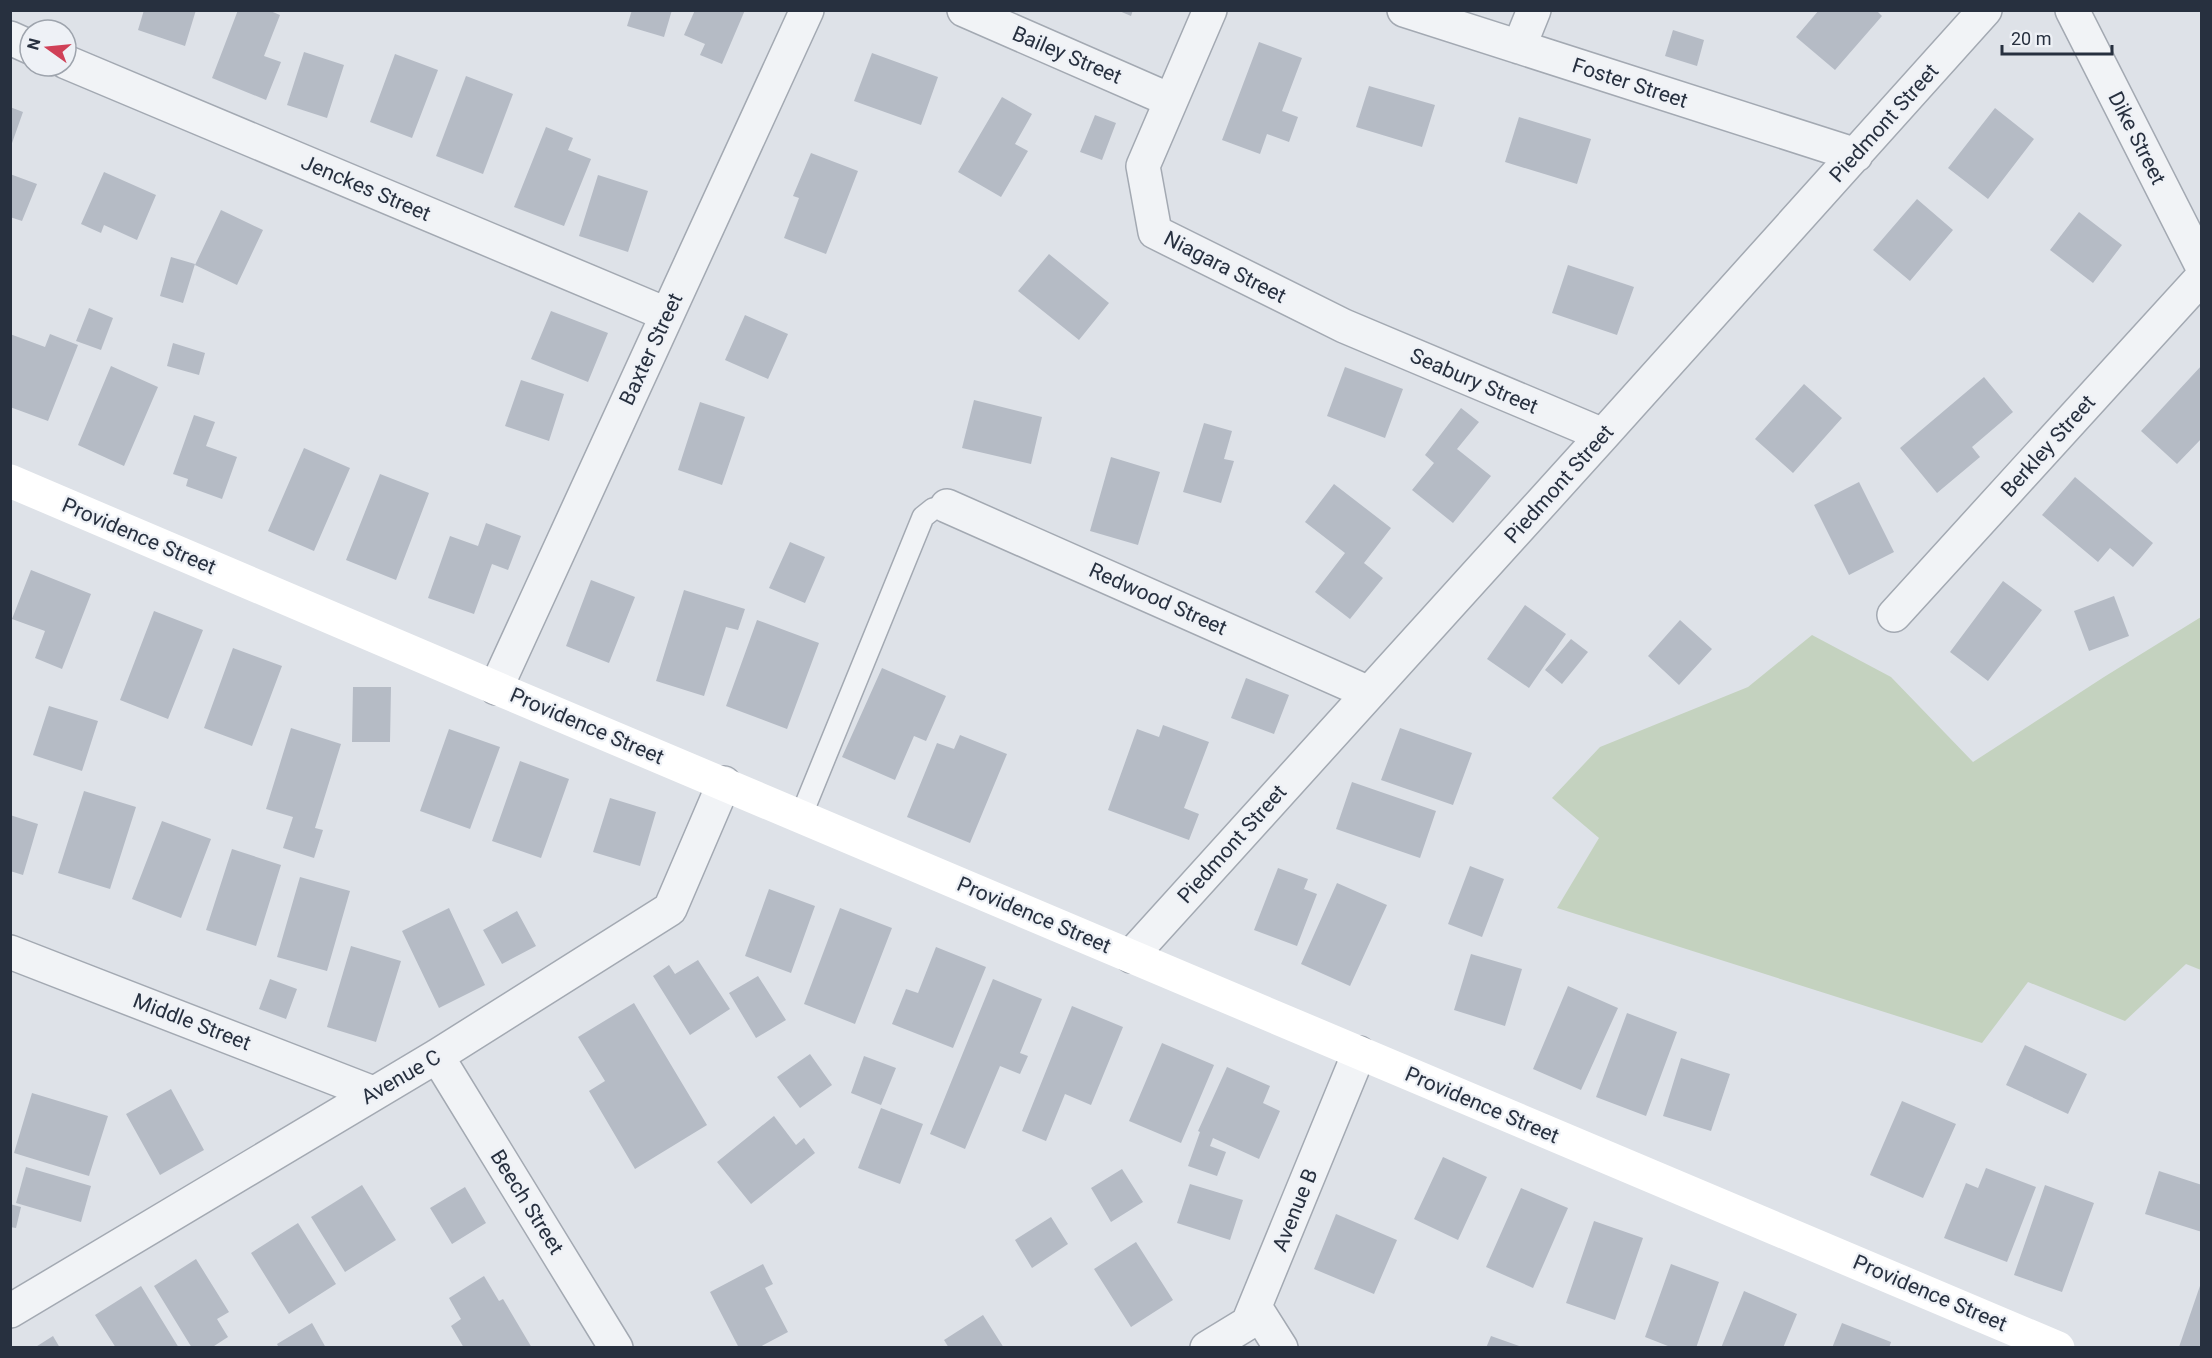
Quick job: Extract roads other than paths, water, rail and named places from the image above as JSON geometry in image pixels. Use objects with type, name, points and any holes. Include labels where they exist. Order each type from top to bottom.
[{"type":"main road","name":"Providence Street","points":[[10,481],[2058,1347]]},
{"type":"street","name":"Baxter Street","points":[[496,688],[807,10]]},
{"type":"street","name":"Bailey Street","points":[[964,10],[1170,100]]},
{"type":"street","name":"Niagara Street","points":[[1209,10],[1143,166],[1155,232],[1344,326]]},
{"type":"street","name":"Foster Street","points":[[1404,10],[1856,155]]},
{"type":"street","points":[[1519,47],[1534,10]]},
{"type":"street","name":"Piedmont Street","points":[[1131,956],[1985,10]]},
{"type":"street","name":"Dike Street","points":[[2072,10],[2202,266]]},
{"type":"street","name":"Jenckes Street","points":[[78,67],[666,314]]},
{"type":"street","name":"Berkley Street","points":[[1894,615],[2202,277]]},
{"type":"street","name":"Seabury Street","points":[[1344,326],[1603,435]]},
{"type":"street","name":"Redwood Street","points":[[947,506],[1370,693]]},
{"type":"street","name":"Avenue C","points":[[10,1311],[437,1056],[670,909],[724,783]]},
{"type":"street","name":"Middle Street","points":[[10,952],[373,1093]]},
{"type":"street","name":"Avenue B","points":[[1208,1347],[1248,1323],[1359,1053]]},
{"type":"street","name":"Beech Street","points":[[437,1056],[616,1347]]},
{"type":"street","points":[[1255,1307],[1281,1347]]},
{"type":"lane","points":[[801,816],[923,517],[933,509],[947,506]]}]
